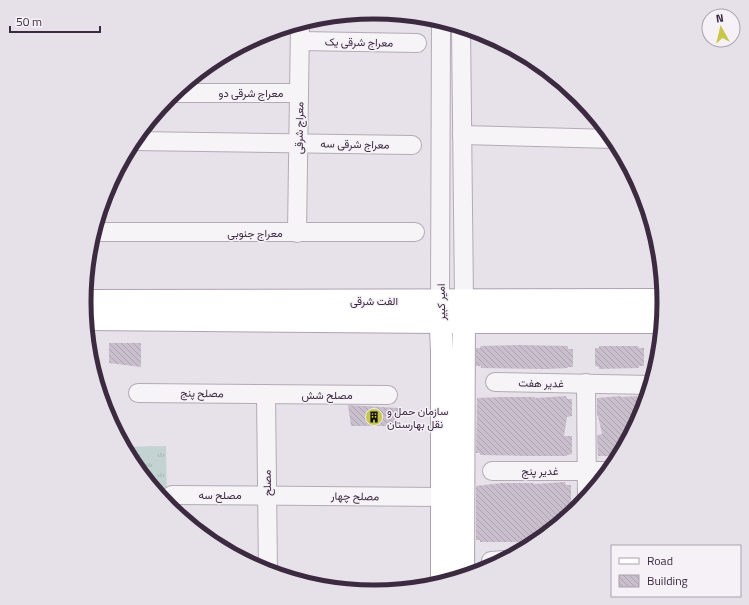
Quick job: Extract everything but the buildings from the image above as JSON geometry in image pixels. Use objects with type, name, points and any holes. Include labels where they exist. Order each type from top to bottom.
[{"type":"main road","name":"الفت شرقی","points":[[92,319],[464,311],[658,300]]},
{"type":"main road","name":"الفت شرقی","points":[[91,301],[440,311]]},
{"type":"main road","name":"امیر کبیر","points":[[440,311],[442,351],[442,578]]},
{"type":"main road","name":"الفت شرقی","points":[[464,311],[657,322]]},
{"type":"main road","name":"امیر کبیر","points":[[462,572],[464,311]]},
{"type":"street","name":"امیر کبیر","points":[[440,311],[442,27]]},
{"type":"street","name":"معراج شرقی","points":[[297,232],[300,29]]},
{"type":"street","name":"امیر کبیر","points":[[461,33],[464,311]]},
{"type":"street","name":"معراج شرقی یک","points":[[300,41],[417,43]]},
{"type":"street","name":"معراج شرقی دو","points":[[184,93],[299,93]]},
{"type":"street","points":[[462,135],[605,139]]},
{"type":"street","name":"معراج شرقی سه","points":[[142,141],[412,145]]},
{"type":"street","name":"معراج جنوبی","points":[[100,232],[415,232]]},
{"type":"street","name":"غدیر هفت","points":[[495,382],[646,385]]},
{"type":"street","points":[[586,384],[587,490]]},
{"type":"street","name":"مصلح پنج","points":[[138,392],[266,394]]},
{"type":"street","name":"مصلح شش","points":[[266,394],[388,395]]},
{"type":"street","name":"مصلح","points":[[266,394],[268,565]]},
{"type":"street","name":"غدیر پنج","points":[[492,471],[602,471]]},
{"type":"street","name":"مصلح سه","points":[[172,496],[268,496]]},
{"type":"street","name":"مصلح چهار","points":[[268,496],[442,497]]},
{"type":"green space","points":[[166,446],[167,495],[150,475],[131,447]]},
{"type":"place","name":"سازمان حمل و نقل بهارستان","points":[[374,417]]}]
